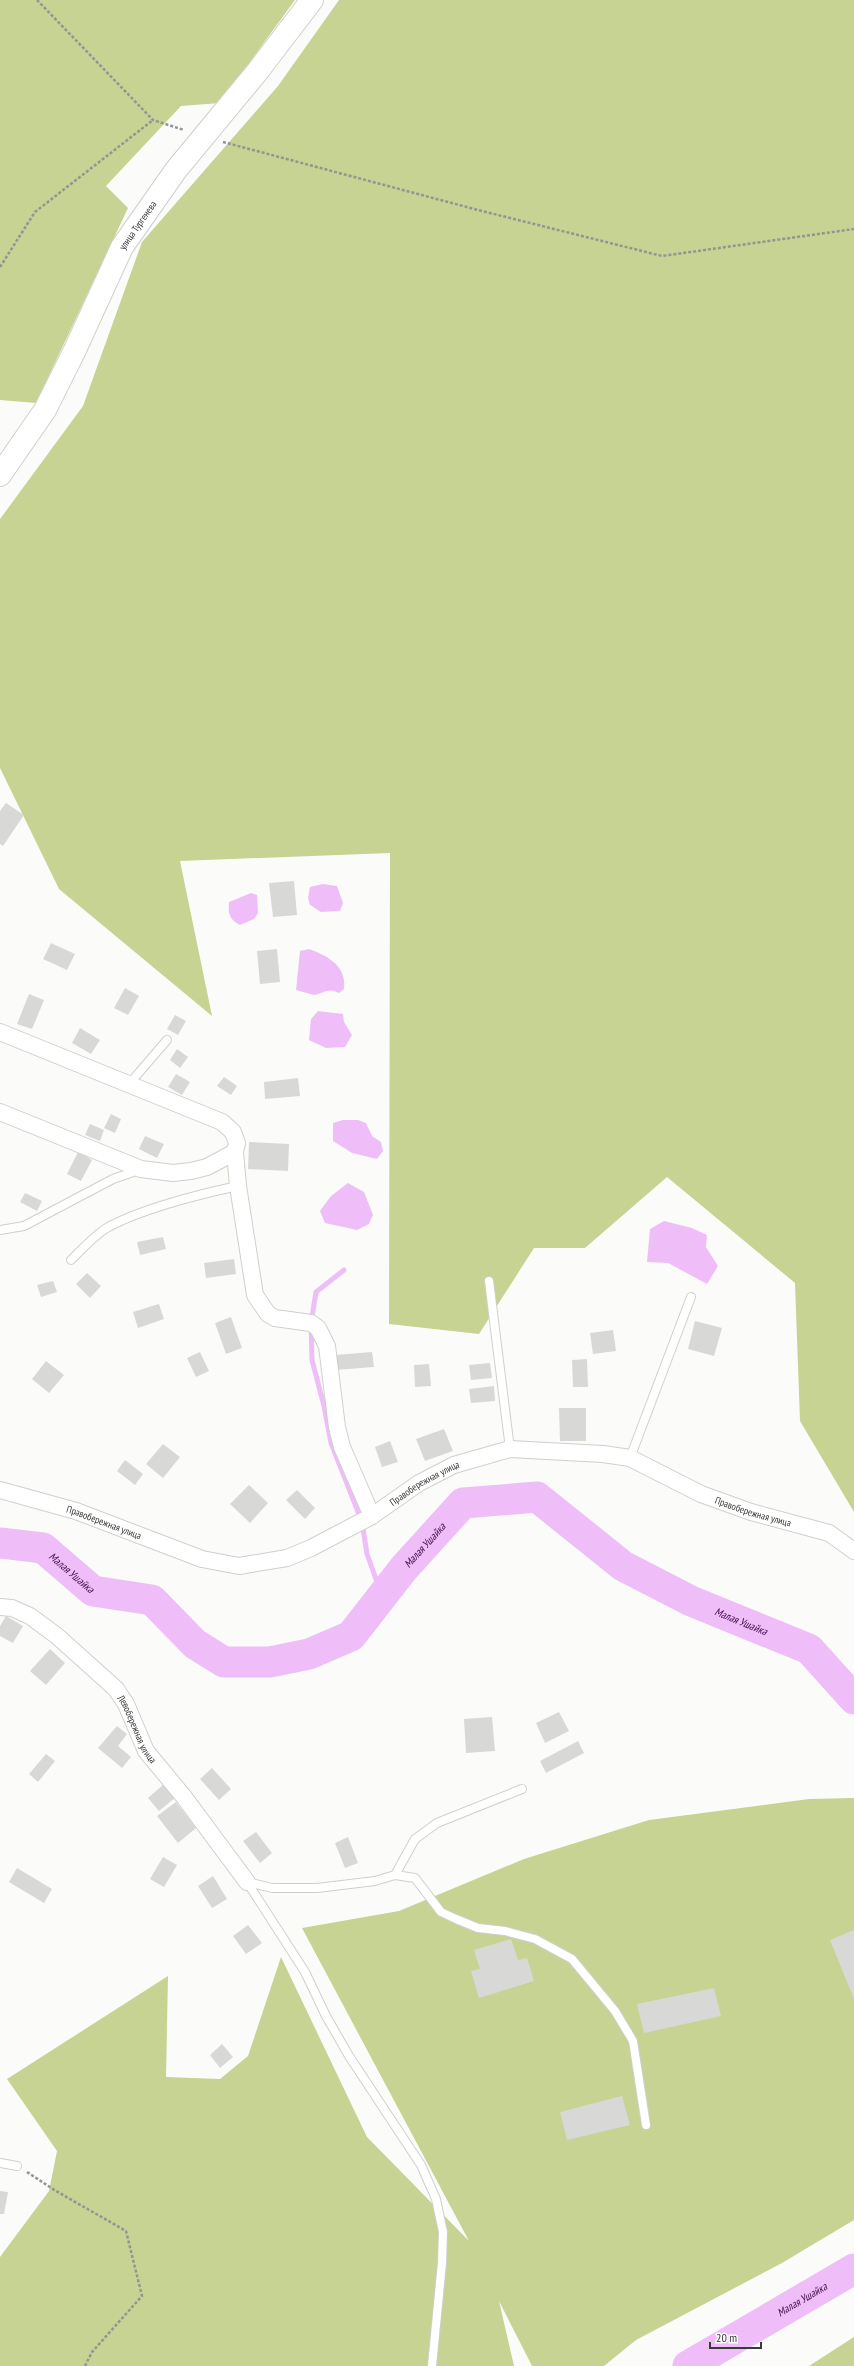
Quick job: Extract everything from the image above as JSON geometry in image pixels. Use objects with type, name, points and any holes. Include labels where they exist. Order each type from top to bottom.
[{"type":"street","name":"улица Тургенева","points":[[0,475],[44,410],[74,352],[122,248],[176,170],[257,72],[312,0]]},
{"type":"street","points":[[0,1032],[130,1083],[222,1122],[232,1132],[237,1143],[236,1152],[238,1186],[255,1295],[268,1314],[275,1318],[310,1324],[318,1328],[323,1335],[327,1346],[337,1427],[342,1447],[372,1516]]},
{"type":"street","points":[[0,1112],[142,1169],[173,1173],[191,1171],[207,1167],[236,1152]]},
{"type":"street","name":"Правобережная улица","points":[[0,1490],[76,1511],[202,1559],[239,1566],[287,1558],[311,1548],[372,1516],[419,1482],[454,1465],[510,1449],[603,1454],[630,1458],[701,1494],[751,1512],[829,1533],[854,1551]]},
{"type":"street","name":"Левобережная улица","points":[[0,1607],[12,1608],[30,1616],[68,1644],[116,1689],[126,1704],[146,1751],[184,1797],[247,1882]]},
{"type":"lane","points":[[130,1083],[167,1040]]},
{"type":"lane","points":[[0,1230],[29,1224],[113,1179],[142,1169]]},
{"type":"lane","points":[[71,1260],[90,1241],[106,1229],[150,1210],[238,1186]]},
{"type":"lane","points":[[489,1281],[510,1449]]},
{"type":"lane","points":[[630,1458],[691,1297]]},
{"type":"lane","points":[[395,1875],[415,1839],[437,1824],[522,1789]]},
{"type":"lane","points":[[247,1882],[272,1888],[317,1888],[375,1881],[395,1875],[415,1878],[441,1912],[478,1928],[505,1931],[535,1939],[572,1958],[615,2011],[633,2041],[646,2125]]},
{"type":"lane","points":[[247,1882],[305,1972],[326,2016],[349,2056],[421,2165],[436,2199],[443,2232],[442,2263],[432,2366]]},
{"type":"lane","points":[[0,2162],[17,2166]]},
{"type":"path","points":[[36,0],[153,120],[203,137],[478,210],[662,256],[854,229]]},
{"type":"path","points":[[0,267],[35,212],[153,120]]},
{"type":"path","points":[[17,2166],[56,2191],[126,2230],[142,2296],[92,2352],[86,2366]]},
{"type":"green space","points":[[0,0],[295,0],[220,103],[181,106],[106,186],[128,208],[36,403],[0,400]]},
{"type":"green space","points":[[339,0],[854,0],[854,1512],[800,1421],[795,1283],[667,1177],[585,1248],[534,1248],[479,1334],[389,1324],[390,853],[180,861],[212,1016],[59,889],[0,768],[0,519],[83,406],[142,242],[278,86]]},
{"type":"green space","points":[[854,1798],[854,2220],[782,2263],[636,2340],[604,2366],[532,2366],[499,2301],[514,2366],[0,2366],[0,2257],[49,2191],[57,2151],[7,2079],[168,1976],[166,2077],[220,2079],[248,2056],[281,1957],[367,2137],[469,2241],[302,1928],[399,1911],[524,1859],[649,1820],[809,1799]]},
{"type":"green space","points":[[854,2337],[854,2366],[809,2366]]},
{"type":"shaded area","points":[[323,884],[337,886],[343,903],[340,911],[321,912],[310,905],[308,898],[310,887]]},
{"type":"shaded area","points":[[251,893],[257,895],[258,913],[254,919],[240,925],[230,916],[229,902]]},
{"type":"shaded area","points":[[309,949],[323,955],[335,963],[339,968],[344,981],[344,989],[339,993],[329,990],[314,995],[296,990],[300,951]]},
{"type":"shaded area","points":[[318,1011],[343,1014],[344,1022],[352,1035],[345,1047],[326,1048],[309,1040],[311,1019]]},
{"type":"shaded area","points":[[343,1120],[358,1120],[366,1123],[372,1136],[381,1142],[383,1151],[377,1159],[352,1153],[333,1141],[333,1123]]},
{"type":"shaded area","points":[[348,1183],[364,1192],[373,1215],[369,1224],[357,1230],[325,1223],[320,1211],[331,1196]]},
{"type":"shaded area","points":[[664,1221],[692,1228],[707,1235],[706,1247],[718,1266],[707,1284],[668,1263],[647,1262],[650,1229]]},
{"type":"building","points":[[6,803],[24,815],[3,846],[0,844],[0,811]]},
{"type":"building","points":[[294,881],[297,915],[273,917],[269,883]]},
{"type":"building","points":[[51,943],[75,954],[67,970],[43,959]]},
{"type":"building","points":[[277,949],[280,982],[260,984],[257,951]]},
{"type":"building","points":[[125,988],[139,996],[128,1015],[114,1008]]},
{"type":"building","points":[[29,994],[44,1000],[32,1029],[17,1024]]},
{"type":"building","points":[[175,1015],[186,1021],[178,1035],[167,1029]]},
{"type":"building","points":[[80,1028],[100,1040],[91,1054],[72,1043]]},
{"type":"building","points":[[177,1049],[188,1057],[180,1068],[170,1060]]},
{"type":"building","points":[[176,1074],[190,1082],[182,1095],[168,1087]]},
{"type":"building","points":[[224,1077],[237,1086],[231,1095],[217,1086]]},
{"type":"building","points":[[298,1078],[300,1096],[265,1099],[264,1082]]},
{"type":"building","points":[[111,1114],[121,1119],[115,1133],[104,1128]]},
{"type":"building","points":[[90,1124],[104,1130],[100,1141],[85,1135]]},
{"type":"building","points":[[145,1136],[164,1144],[157,1158],[139,1149]]},
{"type":"building","points":[[249,1142],[289,1144],[288,1171],[248,1169]]},
{"type":"building","points":[[78,1152],[92,1160],[81,1181],[67,1174]]},
{"type":"building","points":[[25,1193],[42,1201],[37,1211],[20,1202]]},
{"type":"building","points":[[163,1237],[166,1249],[140,1255],[137,1242]]},
{"type":"building","points":[[234,1259],[236,1274],[206,1278],[204,1263]]},
{"type":"building","points":[[87,1273],[101,1286],[90,1298],[76,1284]]},
{"type":"building","points":[[53,1281],[57,1292],[41,1297],[37,1285]]},
{"type":"building","points":[[159,1304],[164,1319],[138,1328],[133,1312]]},
{"type":"building","points":[[231,1317],[242,1348],[226,1354],[215,1323]]},
{"type":"building","points":[[695,1321],[722,1328],[714,1356],[688,1349]]},
{"type":"building","points":[[613,1330],[616,1351],[593,1354],[590,1333]]},
{"type":"building","points":[[200,1352],[209,1371],[196,1377],[187,1358]]},
{"type":"building","points":[[372,1352],[374,1367],[336,1370],[335,1355]]},
{"type":"building","points":[[587,1359],[588,1387],[573,1387],[572,1360]]},
{"type":"building","points":[[46,1361],[64,1375],[49,1393],[32,1379]]},
{"type":"building","points":[[490,1363],[492,1378],[471,1380],[469,1365]]},
{"type":"building","points":[[429,1364],[431,1386],[415,1387],[414,1365]]},
{"type":"building","points":[[494,1386],[495,1401],[471,1403],[469,1389]]},
{"type":"building","points":[[559,1408],[586,1408],[586,1441],[560,1441]]},
{"type":"building","points":[[444,1429],[453,1451],[425,1461],[416,1439]]},
{"type":"building","points":[[390,1441],[398,1462],[382,1467],[375,1447]]},
{"type":"building","points":[[163,1444],[180,1457],[163,1478],[146,1464]]},
{"type":"building","points":[[125,1460],[143,1474],[135,1485],[117,1471]]},
{"type":"building","points":[[249,1485],[268,1503],[250,1523],[230,1504]]},
{"type":"building","points":[[297,1490],[315,1508],[305,1519],[286,1500]]},
{"type":"building","points":[[6,1616],[23,1626],[13,1643],[0,1636],[0,1626]]},
{"type":"building","points":[[50,1649],[65,1663],[46,1685],[30,1671]]},
{"type":"building","points":[[559,1712],[569,1731],[545,1743],[536,1723]]},
{"type":"building","points":[[492,1717],[495,1751],[466,1753],[464,1719]]},
{"type":"building","points":[[117,1726],[127,1734],[118,1746],[131,1757],[122,1768],[98,1748]]},
{"type":"building","points":[[578,1741],[584,1753],[546,1773],[540,1761]]},
{"type":"building","points":[[46,1754],[55,1761],[38,1782],[29,1774]]},
{"type":"building","points":[[212,1768],[231,1789],[219,1800],[200,1779]]},
{"type":"building","points":[[164,1784],[176,1797],[159,1811],[148,1798]]},
{"type":"building","points":[[176,1802],[196,1828],[178,1843],[157,1816]]},
{"type":"building","points":[[256,1832],[272,1853],[260,1863],[243,1841]]},
{"type":"building","points":[[348,1837],[358,1863],[345,1868],[335,1843]]},
{"type":"building","points":[[163,1857],[177,1865],[164,1887],[150,1879]]},
{"type":"building","points":[[17,1868],[52,1889],[44,1903],[9,1882]]},
{"type":"building","points":[[213,1876],[227,1899],[212,1908],[198,1886]]},
{"type":"building","points":[[248,1925],[262,1943],[246,1954],[233,1936]]},
{"type":"building","points":[[854,1930],[854,1999],[830,1940]]},
{"type":"building","points":[[511,1939],[518,1960],[527,1958],[534,1981],[479,1998],[471,1971],[480,1969],[474,1950]]},
{"type":"building","points":[[714,1988],[721,2016],[644,2033],[637,2004]]},
{"type":"building","points":[[222,2044],[233,2057],[220,2068],[210,2055]]},
{"type":"building","points":[[622,2096],[630,2125],[567,2140],[560,2112]]},
{"type":"building","points":[[0,2191],[8,2192],[4,2214],[0,2214]]},
{"type":"waterway","points":[[344,1270],[316,1292],[311,1323],[312,1360],[324,1406],[331,1443],[362,1522],[367,1554],[382,1596]]},
{"type":"waterway","name":"Малая Ушайка","points":[[0,1543],[43,1548],[93,1591],[152,1600],[195,1644],[224,1662],[270,1662],[309,1654],[351,1636],[404,1568],[463,1503],[537,1497],[623,1566],[691,1601],[809,1649],[854,1699]]},
{"type":"waterway","name":"Малая Ушайка","points":[[688,2366],[854,2269]]}]
